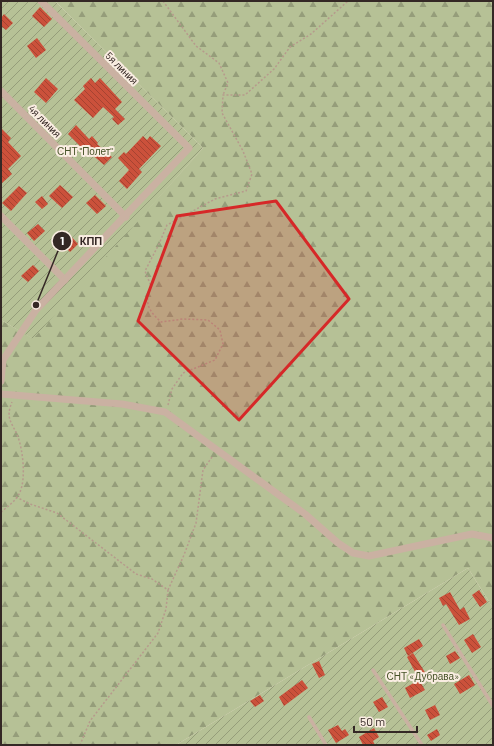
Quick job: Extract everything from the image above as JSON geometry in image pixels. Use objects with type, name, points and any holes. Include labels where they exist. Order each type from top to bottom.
[{"type":"street","name":"5я линия","points":[[41,1],[189,148],[126,217]]},
{"type":"street","name":"4я линия","points":[[1,91],[126,217]]},
{"type":"street","points":[[1,216],[65,280]]},
{"type":"street","points":[[1,381],[3,360],[36,310],[126,217]]},
{"type":"street","points":[[1,394],[122,404],[165,412],[305,514],[338,543],[353,553],[370,556],[472,534],[493,538]]},
{"type":"lane","points":[[443,625],[493,706]]},
{"type":"lane","points":[[373,670],[422,745]]},
{"type":"lane","points":[[309,717],[326,745]]},
{"type":"path","points":[[163,1],[196,46],[219,63],[228,83],[223,95],[222,113],[243,151],[252,174],[246,191],[215,199],[167,225],[145,271],[151,286],[147,296],[149,312],[161,322],[183,319],[208,320],[220,330],[223,344],[215,360],[183,374],[172,389],[165,412]]},
{"type":"path","points":[[223,95],[245,95],[274,69],[290,47],[311,34],[348,1]]},
{"type":"path","points":[[1,512],[20,492],[23,454],[18,436],[9,421],[11,406],[15,395]]},
{"type":"path","points":[[80,745],[90,721],[158,633],[166,608],[168,590],[184,555],[196,523],[203,470],[216,450]]},
{"type":"path","points":[[16,497],[30,504],[57,512],[136,574],[152,580],[168,590]]},
{"type":"highlighted area","points":[[276,201],[349,299],[239,420],[138,321],[177,216]]},
{"type":"green space","name":"СНТ \"Полет\"","points":[[1,1],[55,1],[203,148],[33,339],[1,320]]},
{"type":"green space","points":[[55,1],[493,1],[493,608],[468,568],[176,745],[1,745],[1,320],[32,338],[203,148]]},
{"type":"green space","name":"СНТ «Дубрава»","points":[[468,568],[493,608],[493,745],[176,745]]},
{"type":"building","points":[[40,7],[52,19],[44,27],[32,16]]},
{"type":"building","points":[[4,14],[13,23],[6,30],[1,26],[1,18]]},
{"type":"building","points":[[37,38],[46,50],[36,58],[27,46]]},
{"type":"building","points":[[46,78],[58,89],[46,103],[34,92]]},
{"type":"building","points":[[91,78],[95,83],[100,78],[122,102],[115,109],[125,119],[118,125],[112,119],[114,117],[103,107],[93,118],[74,100],[85,89],[83,86]]},
{"type":"building","points":[[76,125],[89,139],[92,136],[98,143],[97,144],[112,157],[104,165],[89,152],[87,153],[68,134]]},
{"type":"building","points":[[1,128],[11,138],[8,142],[21,156],[8,169],[12,174],[1,184]]},
{"type":"building","points":[[143,136],[147,140],[150,136],[161,146],[139,169],[142,172],[127,189],[119,181],[129,170],[118,158],[124,152],[126,154]]},
{"type":"building","points":[[60,185],[73,197],[62,208],[49,196]]},
{"type":"building","points":[[19,186],[27,193],[11,211],[2,203]]},
{"type":"building","points":[[95,195],[106,206],[97,214],[86,203]]},
{"type":"building","points":[[42,196],[48,204],[42,209],[35,202]]},
{"type":"building","points":[[38,224],[45,231],[34,241],[27,233]]},
{"type":"building","points":[[69,234],[78,244],[70,252],[61,243]]},
{"type":"building","points":[[33,265],[39,271],[28,282],[21,276]]},
{"type":"building","points":[[479,590],[487,602],[480,607],[472,595]]},
{"type":"building","points":[[450,592],[460,610],[464,607],[470,619],[459,625],[446,604],[443,606],[439,598]]},
{"type":"building","points":[[473,634],[481,647],[472,653],[464,640]]},
{"type":"building","points":[[419,639],[423,646],[408,656],[404,648]]},
{"type":"building","points":[[455,651],[460,658],[450,664],[446,656]]},
{"type":"building","points":[[413,653],[426,674],[418,677],[407,657]]},
{"type":"building","points":[[319,661],[325,675],[319,678],[312,664]]},
{"type":"building","points":[[469,675],[475,685],[460,694],[454,684]]},
{"type":"building","points":[[302,680],[308,688],[284,706],[279,697]]},
{"type":"building","points":[[419,680],[425,690],[410,698],[405,688]]},
{"type":"building","points":[[260,695],[264,701],[255,707],[250,701]]},
{"type":"building","points":[[382,697],[388,707],[379,712],[373,702]]},
{"type":"building","points":[[435,705],[440,715],[430,720],[425,710]]},
{"type":"building","points":[[338,725],[342,731],[345,729],[349,735],[336,743],[328,730]]},
{"type":"building","points":[[374,728],[379,737],[373,741],[375,745],[363,745],[359,737]]},
{"type":"building","points":[[437,729],[440,735],[431,741],[427,735]]},
{"type":"place","name":"КПП","points":[[36,305]]}]
